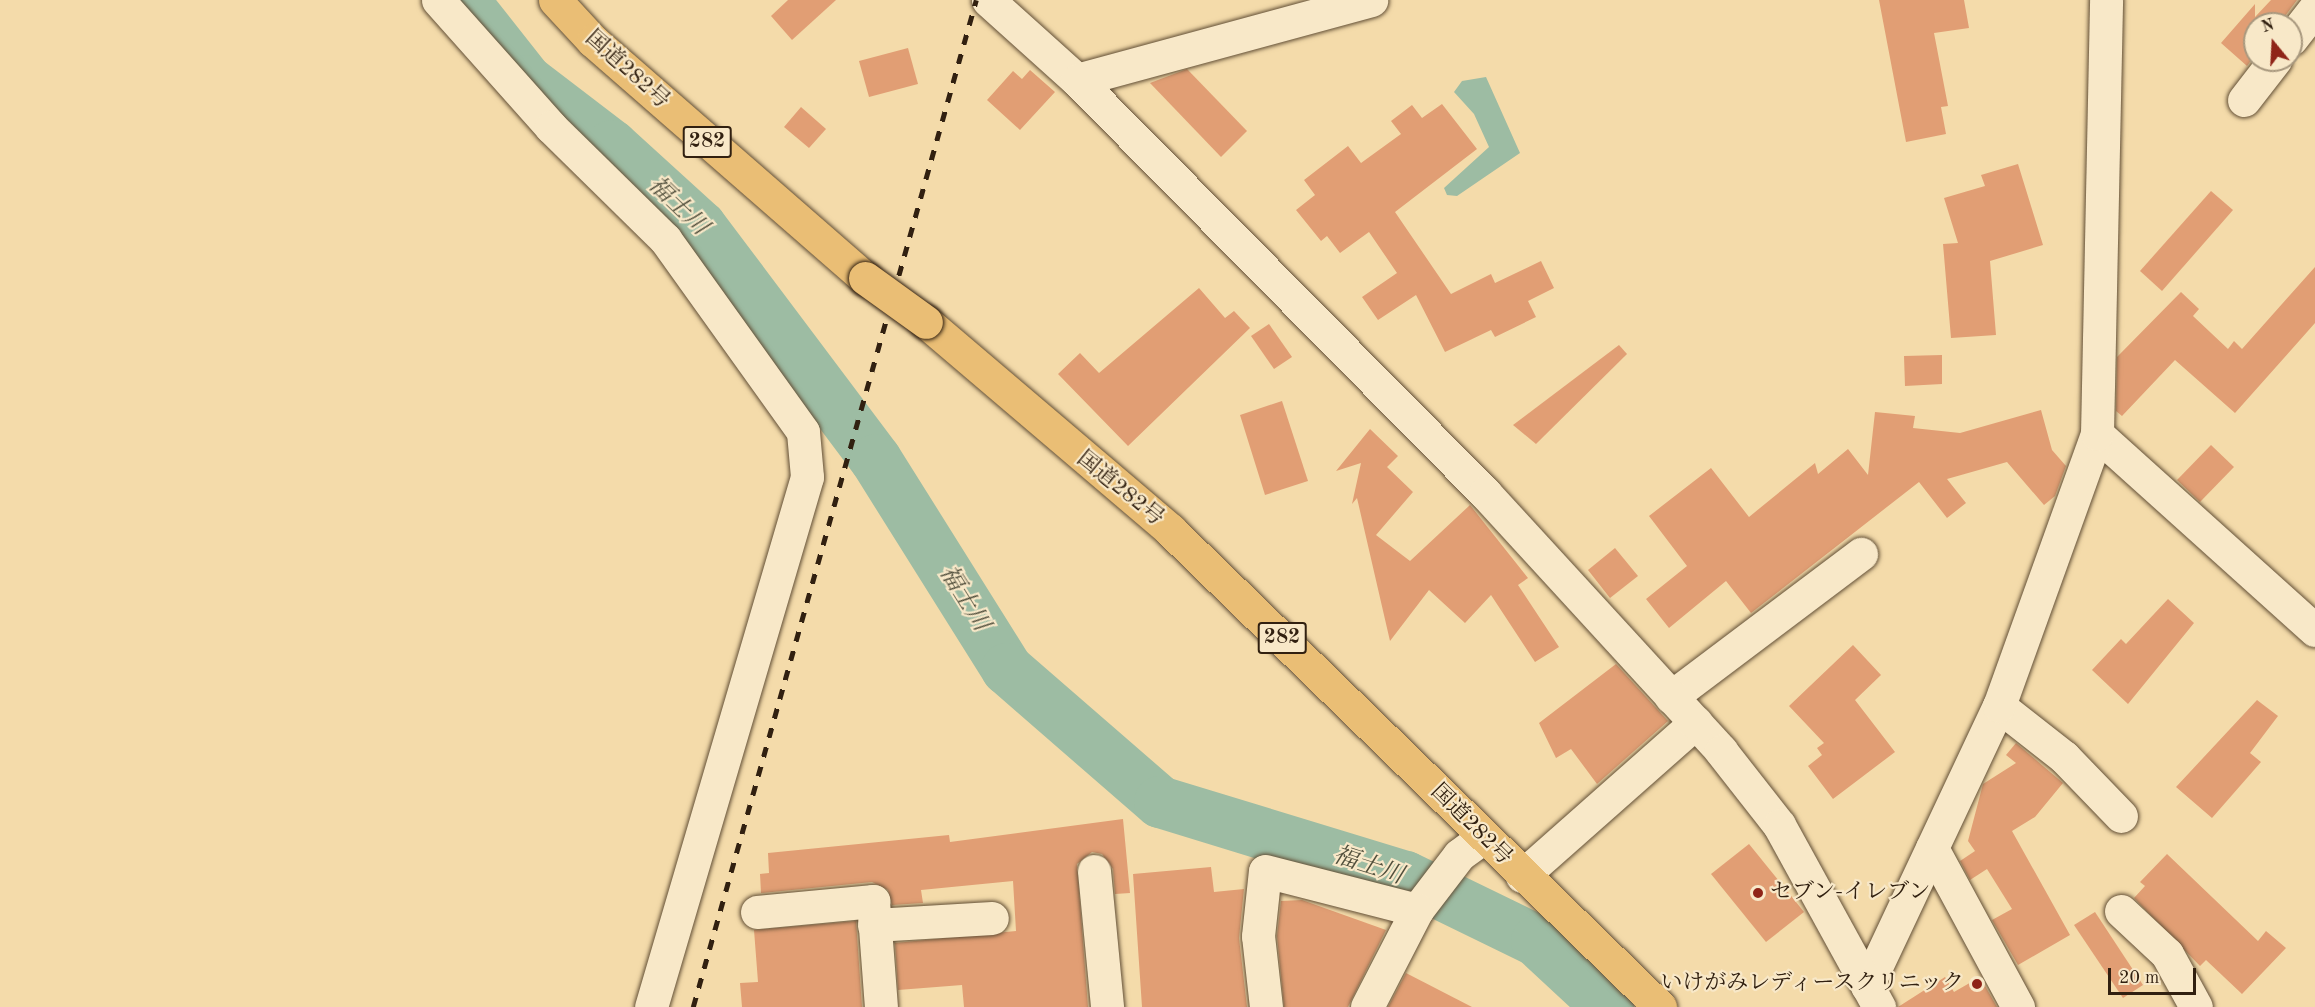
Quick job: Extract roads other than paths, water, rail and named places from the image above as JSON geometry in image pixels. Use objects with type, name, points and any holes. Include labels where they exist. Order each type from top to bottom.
[{"type":"highway","name":"国道282号","points":[[555,0],[593,40],[865,278],[926,322],[1170,530],[1471,846],[1522,876],[1660,1007]]},
{"type":"street","points":[[438,0],[551,127],[664,239],[803,432],[807,477],[651,1007]]},
{"type":"street","points":[[988,0],[1077,80],[1485,493],[1696,722],[1779,825],[1873,996]]},
{"type":"street","points":[[1077,80],[1371,0]]},
{"type":"street","points":[[1873,996],[1932,848],[2000,706],[2097,434],[2106,0]]},
{"type":"street","points":[[2303,24],[2315,8]]},
{"type":"street","points":[[2244,100],[2266,72]]},
{"type":"street","points":[[2097,434],[2311,618]]},
{"type":"street","points":[[1671,697],[1861,554]]},
{"type":"street","points":[[2000,706],[2064,757],[2121,816]]},
{"type":"street","points":[[1522,876],[1696,722]]},
{"type":"street","points":[[1367,1007],[1418,908],[1471,846]]},
{"type":"street","points":[[1932,848],[2018,1007]]},
{"type":"street","points":[[1094,871],[1107,1007]]},
{"type":"street","points":[[1266,1007],[1258,936],[1265,871],[1418,908]]},
{"type":"street","points":[[757,912],[873,901],[881,1007]]},
{"type":"street","points":[[2121,911],[2167,954],[2196,1007]]},
{"type":"street","points":[[874,924],[992,918]]},
{"type":"waterway","name":"福士川","points":[[463,0],[527,81],[612,146],[701,227],[876,460],[1007,669],[1160,802],[1406,877],[1537,941],[1608,1007]]},
{"type":"railway","points":[[693,1007],[976,0]]},
{"type":"place","name":"セブン-イレブン","points":[[1758,893]]},
{"type":"place","name":"いけがみレディースクリニック","points":[[1977,984]]}]
